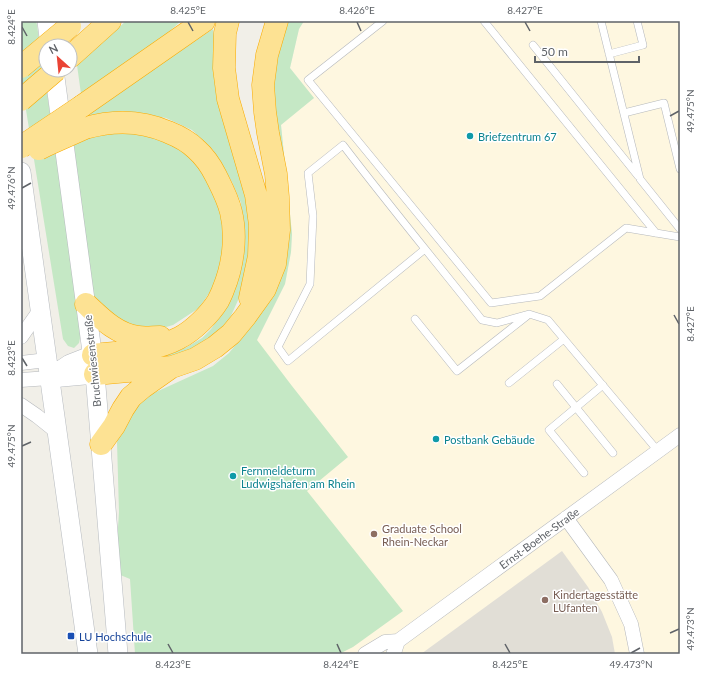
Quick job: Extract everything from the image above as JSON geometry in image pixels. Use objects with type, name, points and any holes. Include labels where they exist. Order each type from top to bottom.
[{"type":"highway","points":[[78,50],[110,21]]},
{"type":"highway","points":[[228,21],[225,33],[224,68],[228,99],[256,195],[260,225],[259,256],[245,317]]},
{"type":"highway","points":[[94,364],[150,360],[195,359],[215,348],[231,334],[265,289],[275,264],[279,230],[276,174],[268,133],[263,85],[267,55],[277,21]]},
{"type":"highway","points":[[21,147],[203,22]]},
{"type":"highway","points":[[21,67],[73,23]]},
{"type":"highway","points":[[21,100],[46,78]]},
{"type":"highway","points":[[21,160],[48,145],[85,128],[107,123],[132,122],[147,125],[176,135],[190,144],[209,164],[224,192],[231,213],[234,244],[227,280],[219,300],[203,320],[181,337],[169,343],[150,360],[132,397],[101,444]]},
{"type":"highway","points":[[86,304],[111,327],[123,333],[150,360]]},
{"type":"main road","points":[[47,21],[49,38]]},
{"type":"main road","name":"Bruchwiesenstraße","points":[[56,78],[94,364],[118,654]]},
{"type":"main road","points":[[21,172],[88,654]]},
{"type":"main road","points":[[48,369],[94,364]]},
{"type":"street","points":[[21,336],[40,310]]},
{"type":"street","points":[[21,363],[48,369]]},
{"type":"street","points":[[21,380],[48,369]]},
{"type":"street","points":[[21,405],[57,432]]},
{"type":"street","name":"Ernst-Boehe-Straße","points":[[365,654],[385,642],[395,648],[566,518],[680,435]]},
{"type":"street","points":[[566,518],[611,580],[631,624],[638,654]]},
{"type":"lane","points":[[382,21],[308,80],[491,303],[540,296],[626,228],[680,237]]},
{"type":"lane","points":[[484,21],[656,233]]},
{"type":"lane","points":[[600,21],[640,179]]},
{"type":"lane","points":[[609,54],[643,45],[637,21]]},
{"type":"lane","points":[[533,45],[680,229]]},
{"type":"lane","points":[[624,113],[664,103],[680,169]]},
{"type":"lane","points":[[425,248],[288,361],[278,347],[310,284],[313,216],[308,173],[343,145],[386,200],[425,248],[482,320],[497,323],[529,314],[548,320],[658,451]]},
{"type":"lane","points":[[415,319],[457,371],[529,314]]},
{"type":"lane","points":[[509,383],[564,339]]},
{"type":"lane","points":[[557,384],[613,453]]},
{"type":"lane","points":[[584,473],[549,430],[603,385]]},
{"type":"shaded area","points":[[304,21],[680,21],[680,654],[189,654],[257,340],[285,284],[291,252],[292,234],[281,124],[314,98],[290,68],[299,29]]},
{"type":"shaded area","name":"Kindertagesstätte LUfanten","points":[[562,551],[588,587],[602,612],[612,637],[615,654],[421,654]]},
{"type":"green space","points":[[21,21],[36,21],[39,38],[38,78],[45,78],[82,329],[79,343],[74,348],[68,346],[63,339],[21,79]]},
{"type":"green space","points":[[126,21],[181,21],[162,38],[81,94],[78,64]]},
{"type":"green space","points":[[287,21],[304,21],[299,29],[290,68],[314,98],[281,125],[292,234],[291,252],[285,284],[257,340],[348,457],[307,491],[403,611],[353,647],[339,654],[135,654],[130,579],[118,574],[117,544],[119,512],[117,442],[123,426],[145,397],[213,366],[229,353],[256,320],[273,285],[272,107],[275,54]]},
{"type":"green space","points":[[213,29],[220,80],[250,203],[252,252],[239,298],[230,318],[215,336],[176,358],[105,366],[163,356],[187,347],[202,338],[211,329],[229,303],[237,284],[241,259],[241,203],[232,182],[213,150],[192,130],[166,118],[137,113],[90,118],[86,114]]},
{"type":"green space","points":[[106,130],[139,132],[179,146],[210,176],[229,236],[214,286],[199,308],[173,325],[152,331],[125,328],[94,298],[69,144]]},
{"type":"place","name":"Briefzentrum 67","points":[[470,136]]},
{"type":"place","name":"Postbank Gebäude","points":[[436,439]]},
{"type":"place","name":"Fernmeldeturm Ludwigshafen am Rhein","points":[[233,476]]},
{"type":"place","name":"Graduate School Rhein-Neckar","points":[[374,534]]},
{"type":"place","name":"Kindertagesstätte LUfanten","points":[[545,600]]},
{"type":"place","name":"LU Hochschule","points":[[71,636]]}]
